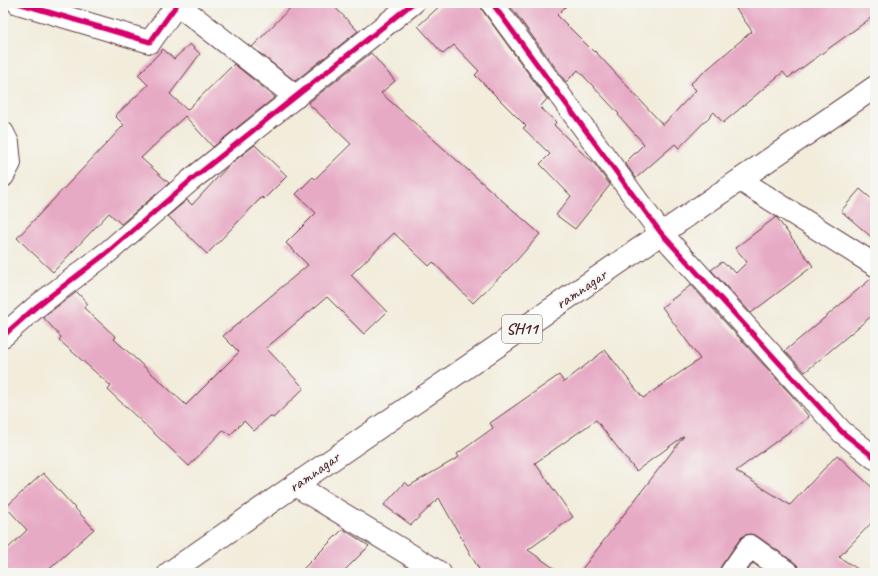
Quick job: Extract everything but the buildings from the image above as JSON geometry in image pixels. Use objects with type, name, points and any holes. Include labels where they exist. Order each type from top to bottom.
[{"type":"street","points":[[18,3],[150,42],[178,4],[296,97]]},
{"type":"street","points":[[3,336],[36,307],[108,252],[191,180],[413,3]]},
{"type":"street","points":[[492,3],[661,233],[842,432],[875,458]]},
{"type":"street","name":"ramnagar","points":[[169,573],[875,87]]},
{"type":"street","points":[[3,133],[8,143],[10,163],[3,176]]},
{"type":"street","points":[[740,180],[875,265]]},
{"type":"street","points":[[295,485],[440,573]]},
{"type":"street","points":[[731,573],[750,546],[788,573]]},
{"type":"cycle path","points":[[18,3],[150,42],[178,3]]},
{"type":"cycle path","points":[[3,336],[36,307],[108,252],[191,180],[413,3]]},
{"type":"cycle path","points":[[492,3],[661,233],[842,432],[875,458]]}]
